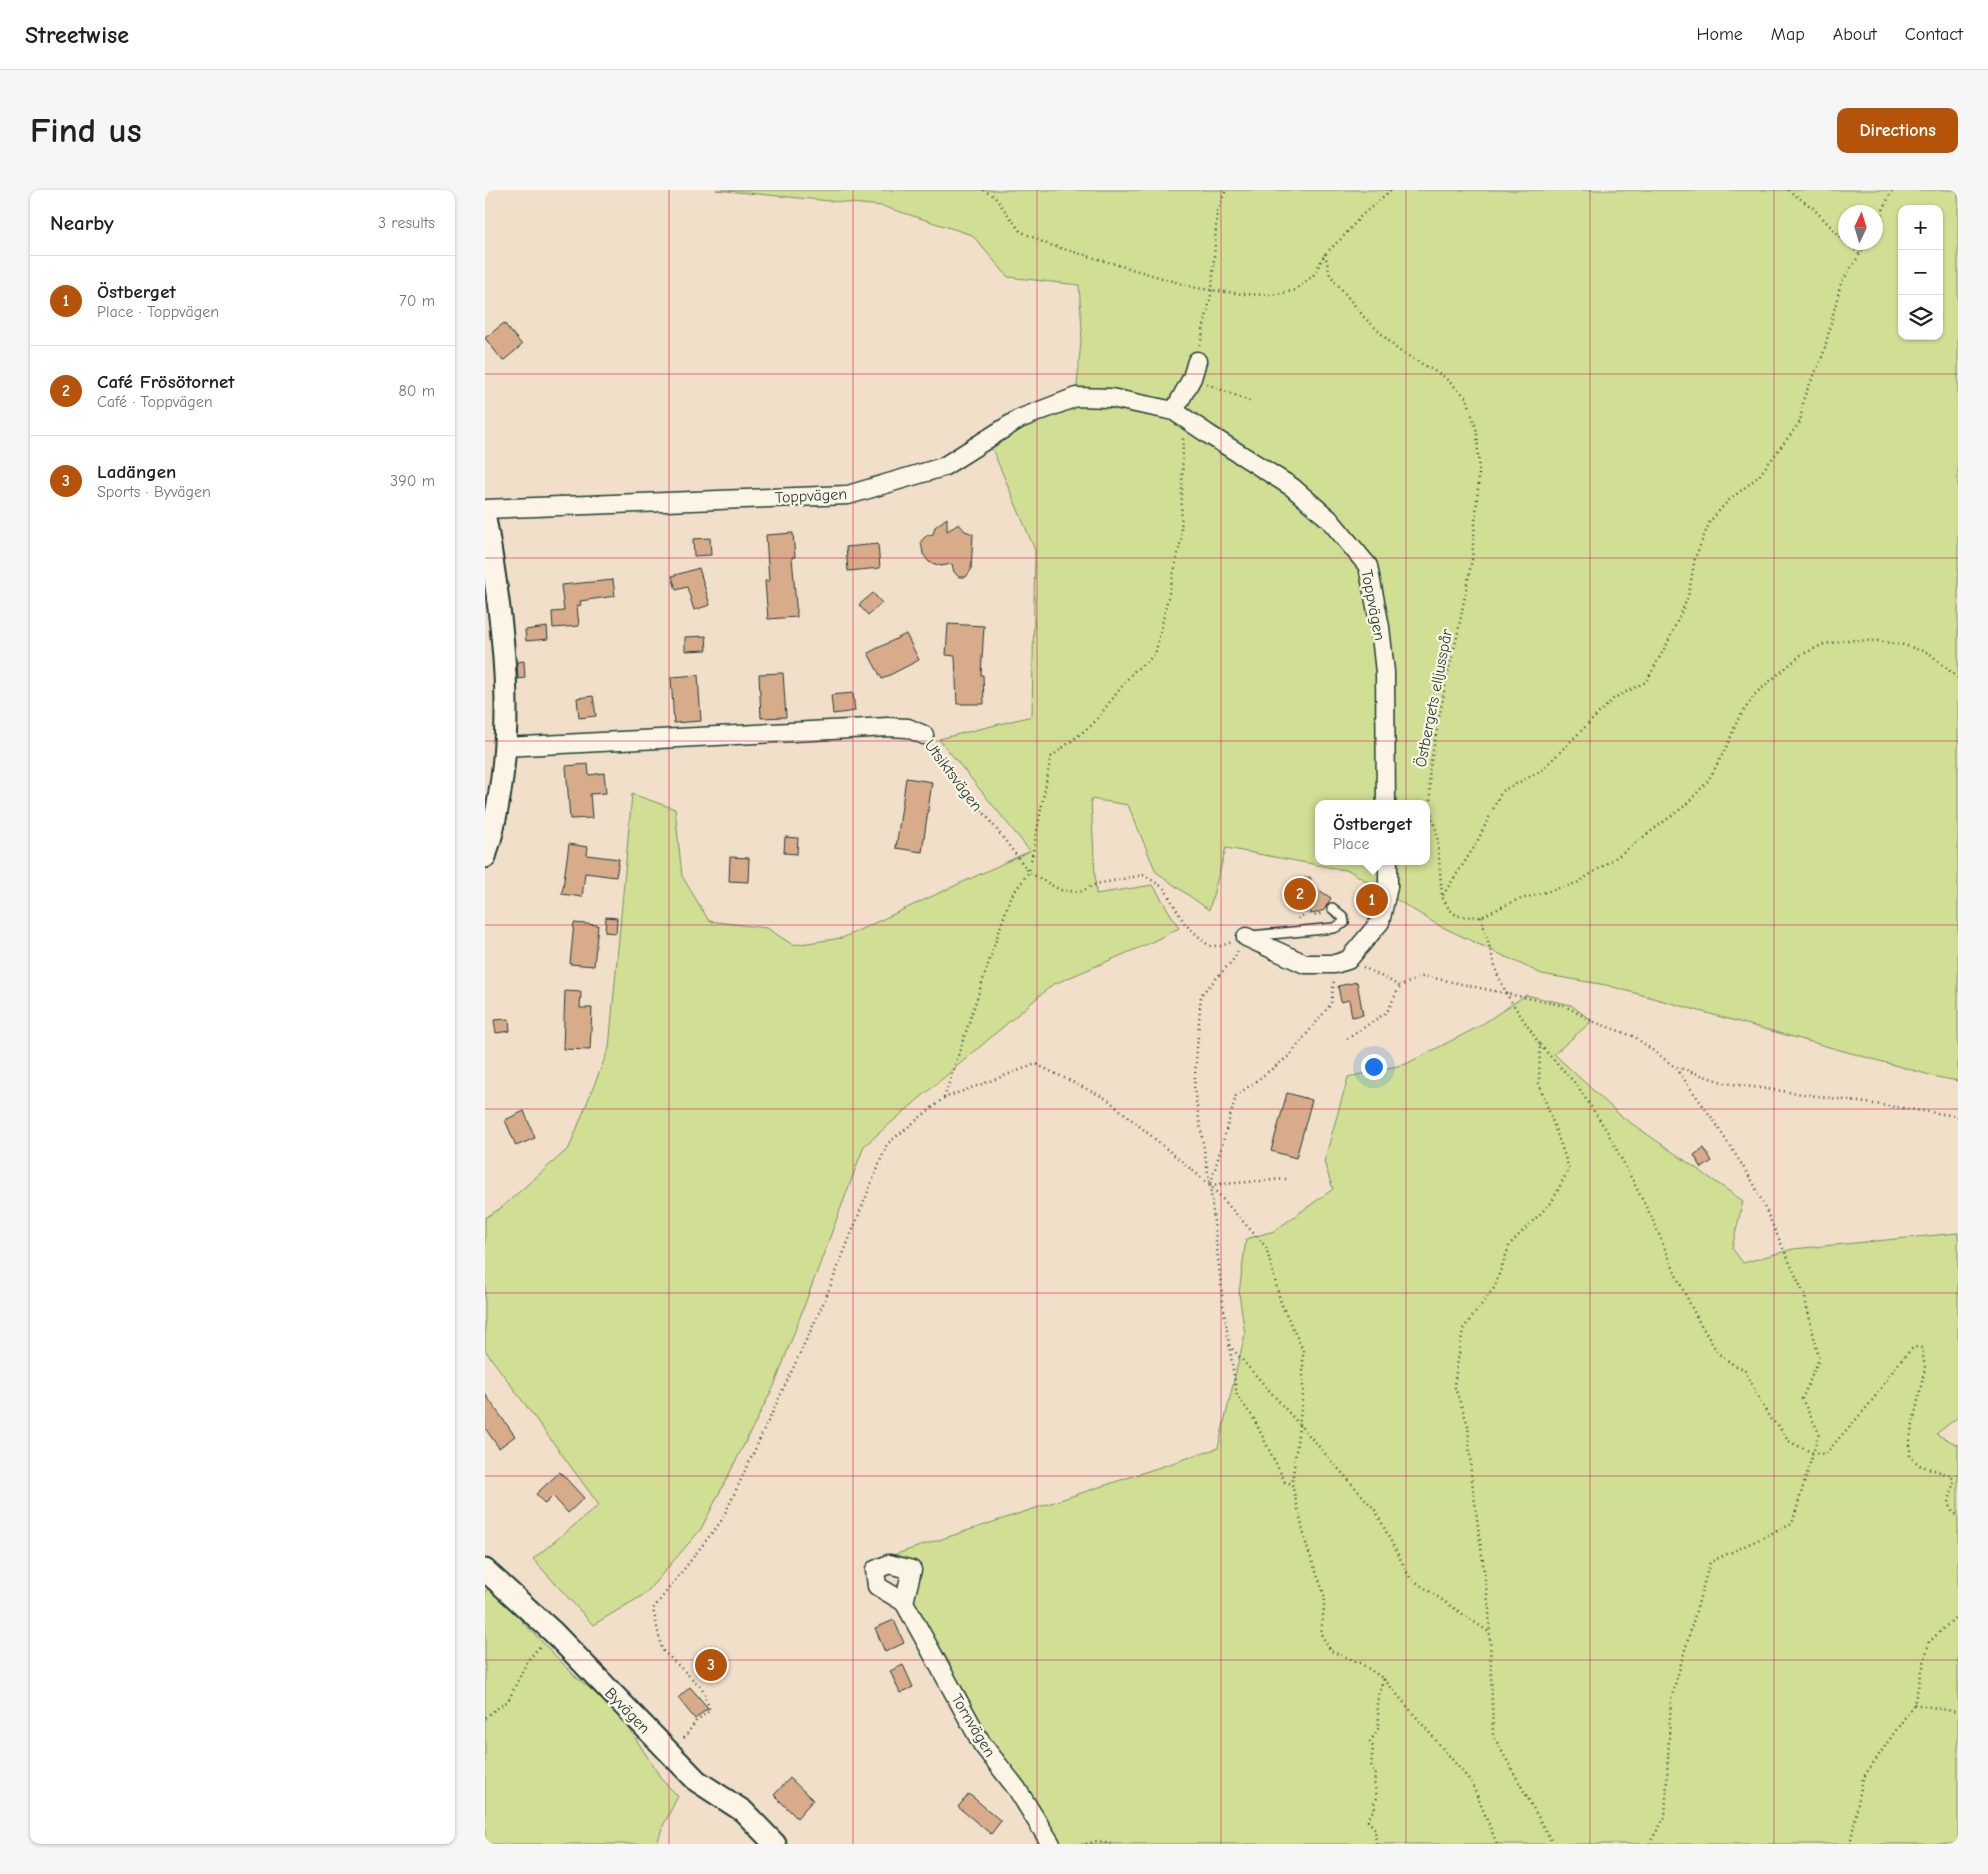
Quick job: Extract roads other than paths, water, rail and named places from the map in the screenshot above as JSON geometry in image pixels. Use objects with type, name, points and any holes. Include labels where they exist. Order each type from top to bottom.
[{"type":"street","points":[[1179,414],[1195,370]]},
{"type":"street","name":"Toppvägen","points":[[485,509],[848,495],[943,467],[1019,419],[1075,397],[1111,398],[1179,414],[1293,487],[1329,519],[1368,566],[1380,627],[1385,672],[1386,800]]},
{"type":"street","points":[[485,518],[496,578],[505,662],[504,747],[498,803],[485,857]]},
{"type":"street","name":"Utsiktsvägen","points":[[504,747],[888,727],[908,728],[925,735]]},
{"type":"street","points":[[1246,937],[1305,964],[1342,962],[1381,922],[1387,887],[1388,865]]},
{"type":"street","name":"Byvägen","points":[[485,1570],[553,1632],[697,1781],[743,1811],[775,1844]]},
{"type":"street","name":"Tornvägen","points":[[904,1602],[982,1744],[1017,1789],[1051,1844]]},
{"type":"lane","points":[[1246,937],[1334,928],[1344,923],[1343,917],[1332,908]]},
{"type":"place","name":"Café Frösötornet","points":[[1300,894]]},
{"type":"place","name":"Östberget","points":[[1372,900]]},
{"type":"place","name":"Ladängen","points":[[711,1665]]}]
